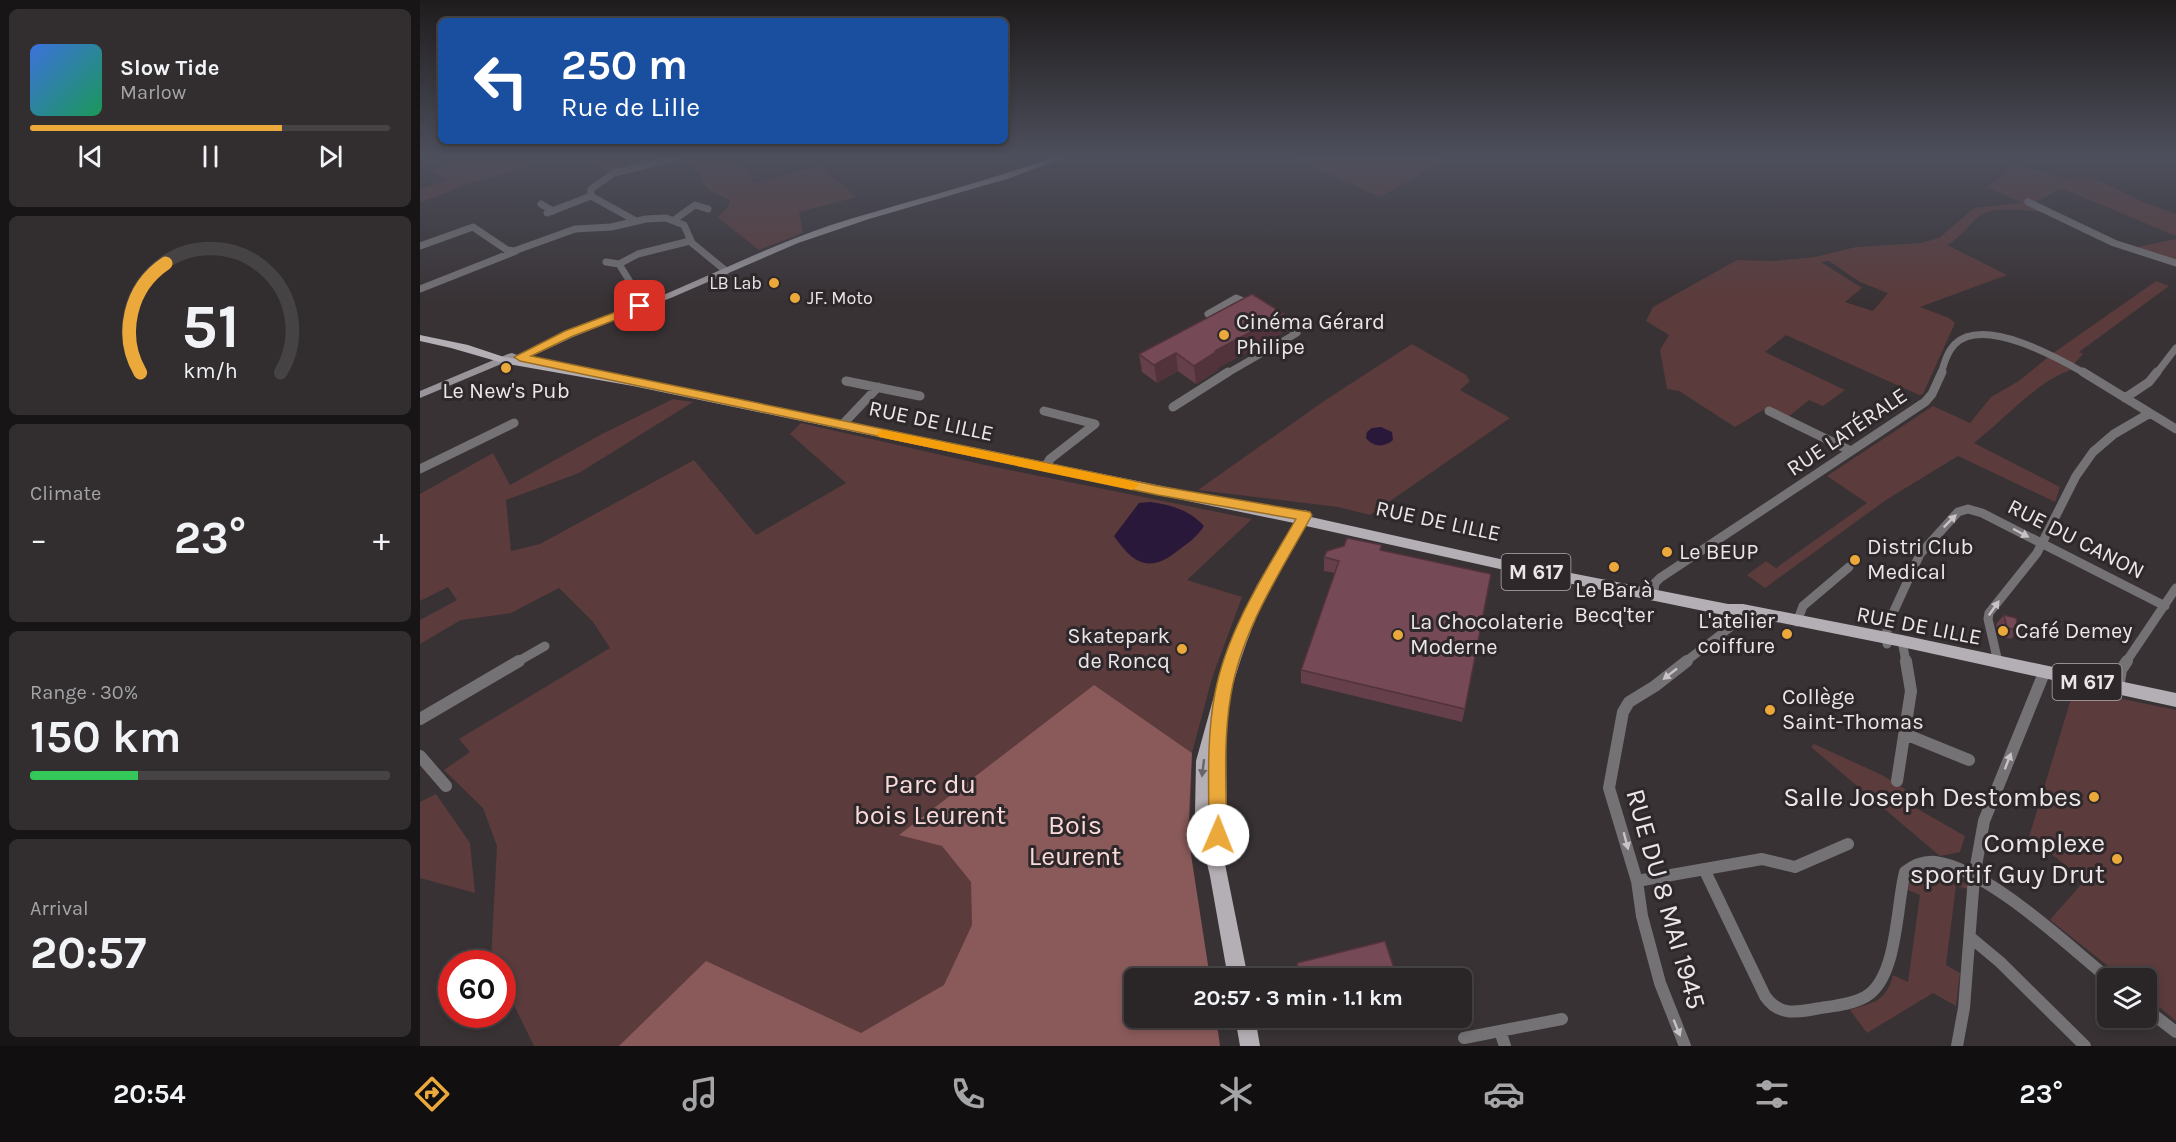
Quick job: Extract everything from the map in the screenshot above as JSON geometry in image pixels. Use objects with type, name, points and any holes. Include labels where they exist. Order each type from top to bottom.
[{"type":"main road","points":[[420,395],[820,231],[911,205]]},
{"type":"main road","name":"RUE DE LILLE","points":[[420,338],[511,359],[579,368],[633,382],[1304,518],[1797,622],[1851,637],[1895,643],[2176,700]]},
{"type":"main road","points":[[1236,968],[1219,876],[1204,814],[1202,776],[1206,751],[1236,650],[1256,602],[1304,518]]},
{"type":"main road","points":[[1247,1028],[1250,1046]]},
{"type":"street","points":[[542,205],[550,212],[568,205]]},
{"type":"street","points":[[607,205],[636,221]]},
{"type":"street","points":[[674,220],[692,205]]},
{"type":"street","points":[[695,205],[708,209]]},
{"type":"street","points":[[2034,205],[2106,240],[2176,262]]},
{"type":"street","points":[[420,289],[572,230],[611,227],[656,218],[674,220],[685,227],[690,241],[726,271]]},
{"type":"street","points":[[420,246],[473,227],[507,250],[518,250]]},
{"type":"street","points":[[606,262],[619,264],[638,254],[690,241]]},
{"type":"street","points":[[619,264],[632,285]]},
{"type":"street","points":[[1208,314],[1236,298],[1258,307]]},
{"type":"street","points":[[1173,407],[1297,333],[1268,314]]},
{"type":"street","name":"RUE LATÉRALE","points":[[1654,592],[1655,583],[1660,578],[1927,401],[1954,344],[1962,338],[1980,334],[2004,337],[2026,344],[2125,398]]},
{"type":"street","points":[[2176,348],[2150,382],[2125,398],[2176,429]]},
{"type":"street","points":[[846,381],[920,396]]},
{"type":"street","points":[[842,425],[878,387]]},
{"type":"street","points":[[1044,411],[1095,424],[1050,459],[1045,467]]},
{"type":"street","points":[[1769,411],[1851,451]]},
{"type":"street","points":[[1998,663],[1988,619],[1989,613],[2043,545],[2076,474],[2090,455],[2107,438],[2150,413]]},
{"type":"street","points":[[420,469],[514,423]]},
{"type":"street","name":"RUE DU CANON","points":[[1895,643],[1888,622],[1921,550],[1959,512],[1968,509],[1982,513],[2165,606]]},
{"type":"street","points":[[1797,622],[1803,606],[1849,567]]},
{"type":"street","points":[[2118,688],[2121,670],[2176,588]]},
{"type":"street","name":"RUE DU 8 MAI 1945","points":[[1684,1046],[1660,983],[1642,916],[1637,880],[1609,782],[1625,707],[1750,612]]},
{"type":"street","points":[[1895,643],[1911,691],[1897,782]]},
{"type":"street","points":[[420,718],[545,646]]},
{"type":"street","points":[[1957,1046],[1962,1018],[1974,877],[1988,810],[2044,673]]},
{"type":"street","points":[[1905,734],[1969,760]]},
{"type":"street","points":[[420,756],[446,786]]},
{"type":"street","points":[[1637,880],[1767,859],[1796,867],[1848,844]]},
{"type":"street","points":[[1704,869],[1769,1002],[1778,1010],[1791,1013],[1823,1007],[1864,998],[1879,988],[1886,971],[1903,877],[1908,868],[1919,863],[1933,862],[1947,865],[1974,877],[2014,903],[2097,969]]},
{"type":"street","points":[[1970,937],[2007,969],[2085,1046]]},
{"type":"street","points":[[2157,1017],[2176,1032]]},
{"type":"street","points":[[1464,1038],[1562,1019]]},
{"type":"street","points":[[1500,1031],[1504,1046]]},
{"type":"green space","points":[[729,205],[827,205],[799,212],[803,233],[759,250],[717,217]]},
{"type":"green space","points":[[2030,205],[2044,212],[2001,210],[1985,213],[1947,245],[2007,275],[1920,307],[1949,318],[1955,323],[1923,394],[1919,395],[1786,335],[1765,352],[1845,390],[1823,406],[1809,400],[1788,417],[1768,407],[1735,427],[1679,391],[1667,389],[1660,350],[1669,335],[1646,321],[1653,307],[1737,260],[1774,261],[1815,257],[1856,247],[1921,243],[1939,238],[1974,208]],"holes":[[[1829,261],[1860,282],[1888,293],[1873,311],[1845,302],[1862,288],[1821,262]]]},
{"type":"green space","points":[[2101,205],[2151,205],[2176,214],[2176,236]]},
{"type":"green space","points":[[2176,239],[2176,261],[2132,248]]},
{"type":"green space","points":[[2156,281],[2169,286],[2079,352],[2083,354],[2074,364],[2065,366],[2071,370],[2033,392],[1974,443],[2060,487],[2055,502],[1958,456],[1886,500],[1765,588],[1747,575],[1766,561],[1776,568],[1867,503],[1827,476],[1933,406],[1970,423],[1991,397],[2019,381],[2052,354]]},
{"type":"green space","points":[[1412,344],[1466,375],[1470,381],[1460,390],[1510,418],[1370,515],[1338,507],[1198,490],[1327,399]]},
{"type":"green space","name":"Parc du bois Leurent","points":[[673,399],[693,402],[579,473],[506,500],[511,551],[540,544],[694,460],[756,535],[846,483],[790,434],[801,423],[985,465],[1252,519],[1187,580],[1242,597],[1212,678],[1192,753],[1186,959],[1161,968],[1124,968],[1124,981],[1082,996],[982,1046],[534,1046],[516,1009],[516,950],[492,950],[497,846],[483,808],[444,770],[470,752],[459,739],[610,648],[593,622],[559,588],[511,613],[461,620],[420,644],[420,620],[457,600],[448,587],[420,601],[420,494],[493,453],[510,485],[602,434]]},
{"type":"green space","name":"Bois Leurent","points":[[1094,685],[1192,753],[1188,835],[1208,968],[1124,968],[1124,1028],[1218,1028],[1220,1046],[619,1046],[706,961],[861,1033],[944,985],[972,925],[971,882],[942,846],[899,835]]},
{"type":"green space","name":"Complexe sportif Guy Drut","points":[[2074,689],[2176,710],[2176,1021],[2157,1005],[2157,968],[2110,968],[2050,920],[2085,880],[2029,837]]},
{"type":"green space","points":[[1814,744],[1882,775],[1910,792],[1909,804],[1965,836],[1960,852],[1940,856],[1811,747]]},
{"type":"green space","points":[[436,794],[470,843],[475,893],[420,878],[420,802]]},
{"type":"green space","points":[[1928,868],[1946,872],[1968,885],[1968,889],[1956,886],[1946,965],[1960,973],[1956,1006],[1933,993],[1867,1033],[1850,1010],[1872,1003],[1883,996],[1893,975],[1908,982],[1920,895],[1908,890],[1910,875]]},
{"type":"shaded area","points":[[1381,427],[1392,432],[1393,440],[1386,444],[1375,445],[1366,438],[1367,432],[1372,428]]},
{"type":"shaded area","points":[[1150,502],[1180,509],[1204,526],[1195,537],[1166,559],[1149,563],[1141,562],[1127,553],[1114,536],[1139,503]]},
{"type":"building","points":[[1252,294],[1284,314],[1215,351],[1194,366],[1176,353],[1154,365],[1139,354]]},
{"type":"building","name":"La Chocolaterie Moderne","points":[[1347,538],[1382,545],[1380,550],[1491,574],[1465,709],[1301,670],[1339,561],[1324,557],[1327,551],[1344,546]]},
{"type":"building","points":[[2004,615],[2016,618],[2019,630],[2007,628]]},
{"type":"building","points":[[1385,941],[1394,968],[1298,968],[1297,963]]},
{"type":"slow traffic","points":[[883,434],[1132,485]]},
{"type":"place","name":"LB Lab","points":[[774,283]]},
{"type":"place","name":"JF. Moto","points":[[795,298]]},
{"type":"place","name":"Cinéma Gérard Philipe","points":[[1224,335]]},
{"type":"place","name":"Le New's Pub","points":[[506,368]]},
{"type":"place","name":"Le BEUP","points":[[1667,552]]},
{"type":"place","name":"Distri Club Medical","points":[[1855,560]]},
{"type":"place","name":"Le Bar à Becq'ter","points":[[1614,567]]},
{"type":"place","name":"Café Demey","points":[[2003,631]]},
{"type":"place","name":"L'atelier coiffure","points":[[1787,634]]},
{"type":"place","name":"La Chocolaterie Moderne","points":[[1398,635]]},
{"type":"place","name":"Skatepark de Roncq","points":[[1182,649]]},
{"type":"place","name":"Collège Saint-Thomas","points":[[1770,710]]},
{"type":"place","name":"Salle Joseph Destombes","points":[[2094,797]]},
{"type":"place","name":"Complexe sportif Guy Drut","points":[[2117,859]]},
{"type":"route","points":[[640,306],[569,334],[520,357],[1158,490],[1305,515],[1256,602],[1236,650],[1223,691],[1217,734],[1218,835]]}]
